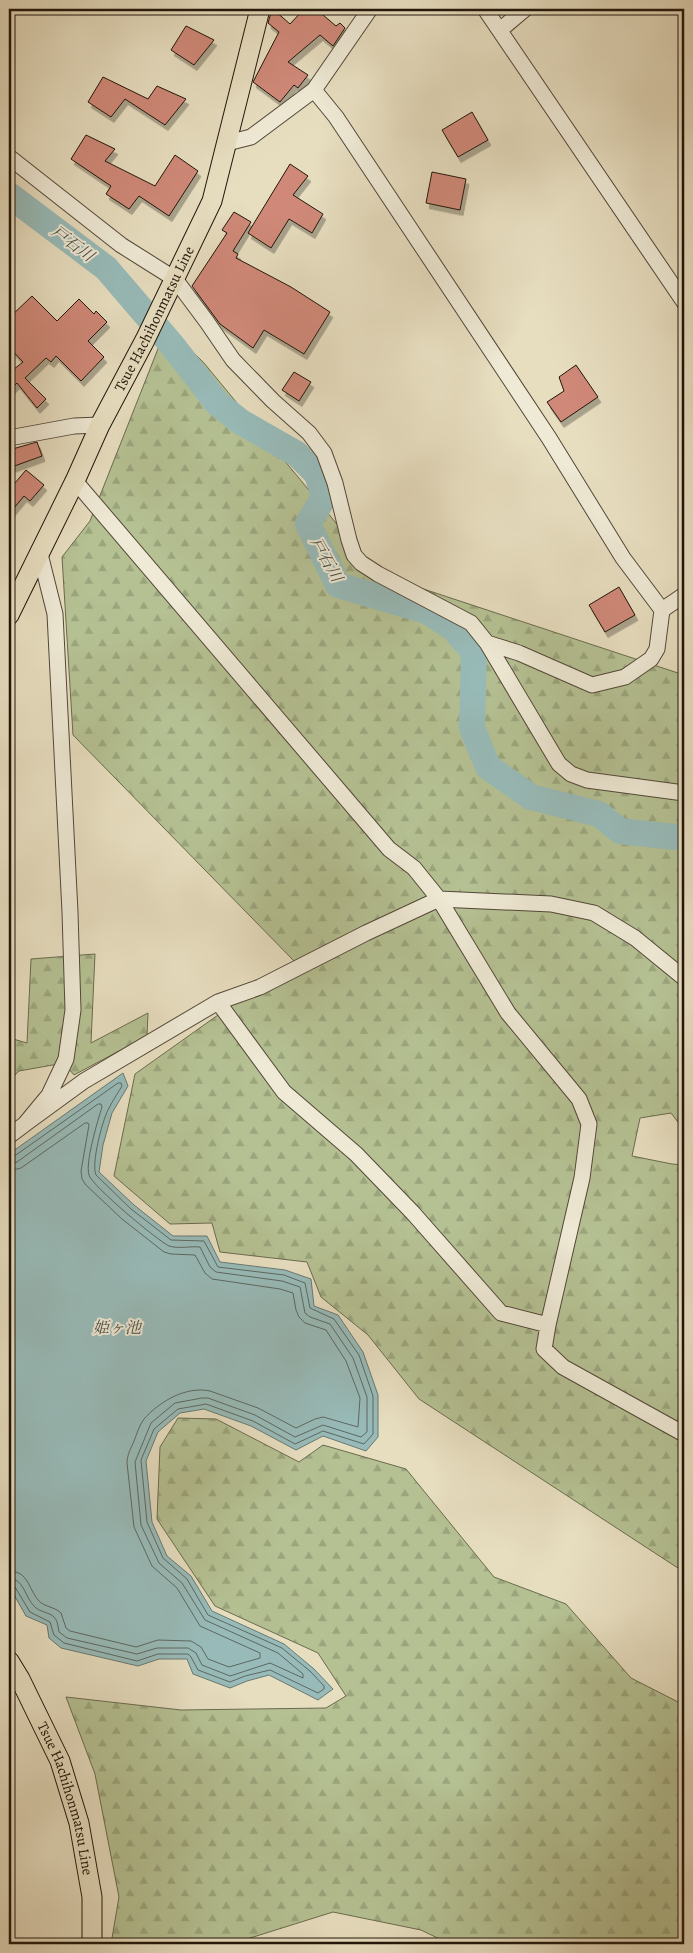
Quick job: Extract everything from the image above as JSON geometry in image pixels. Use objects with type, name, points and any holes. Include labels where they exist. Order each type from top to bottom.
[{"type":"main road","name":"Tsue Hachihonmatsu Line","points":[[9,615],[39,550],[75,482],[100,425],[145,340],[212,202],[260,9]]},
{"type":"main road","name":"Tsue Hachihonmatsu Line","points":[[9,1661],[20,1679],[60,1760],[79,1823],[92,1897],[92,1944]]},
{"type":"street","points":[[226,142],[251,138],[314,90],[370,9]]},
{"type":"street","points":[[485,9],[684,302]]},
{"type":"street","points":[[500,30],[526,9]]},
{"type":"street","points":[[314,90],[336,117],[549,438],[623,558],[662,610],[657,649],[650,658],[625,677],[592,685],[519,653],[487,643]]},
{"type":"street","points":[[9,157],[172,285],[208,322],[233,360],[273,401],[309,433],[324,453],[335,483],[349,540],[354,554],[361,564],[471,623],[487,643],[559,764],[571,774],[587,780],[684,793]]},
{"type":"street","points":[[9,438],[74,426],[100,425]]},
{"type":"street","points":[[75,482],[389,849],[414,868],[438,899],[508,1013],[579,1099],[589,1124],[582,1178],[544,1349],[563,1367],[684,1434]]},
{"type":"street","points":[[26,1124],[50,1095],[66,1059],[73,1010],[55,614],[39,550]]},
{"type":"street","points":[[662,610],[684,596]]},
{"type":"street","points":[[9,1136],[84,1081],[218,1002],[260,987],[438,899],[551,904],[594,913],[634,938],[684,978]]},
{"type":"street","points":[[218,1002],[284,1092],[356,1154],[413,1213],[501,1313],[548,1325]]},
{"type":"green space","points":[[167,326],[204,363],[378,574],[684,675],[684,1130],[671,1113],[640,1118],[632,1156],[684,1165],[684,1572],[419,1399],[368,1335],[321,1297],[307,1262],[220,1252],[212,1223],[170,1224],[114,1176],[135,1074],[294,961],[73,735],[62,557],[90,521]]},
{"type":"green space","points":[[95,954],[91,1043],[148,1013],[147,1036],[74,1075],[64,1063],[19,1071],[9,1081],[9,1025],[13,1039],[27,1043],[31,959]]},
{"type":"green space","points":[[178,1418],[216,1419],[299,1462],[323,1445],[406,1469],[494,1577],[566,1604],[631,1678],[684,1705],[684,1944],[450,1944],[421,1930],[333,1912],[231,1944],[111,1944],[119,1897],[95,1774],[66,1697],[181,1710],[326,1708],[346,1696],[318,1653],[215,1606],[157,1519],[160,1447]]},
{"type":"water","name":"姫ヶ池","points":[[123,1073],[128,1086],[112,1113],[103,1145],[99,1172],[134,1205],[173,1236],[207,1236],[220,1262],[285,1270],[311,1279],[314,1306],[338,1315],[363,1352],[378,1395],[378,1437],[366,1451],[323,1436],[296,1450],[251,1426],[204,1409],[180,1413],[158,1432],[146,1461],[152,1522],[167,1556],[191,1576],[212,1611],[284,1644],[314,1669],[333,1689],[318,1700],[269,1675],[230,1688],[193,1674],[187,1659],[159,1659],[138,1666],[61,1648],[49,1638],[47,1625],[26,1616],[9,1586],[9,1154]]},
{"type":"building","points":[[304,9],[316,9],[336,26],[340,23],[345,28],[333,46],[320,35],[288,62],[308,75],[298,88],[294,85],[280,102],[253,82],[279,32],[268,23],[274,10],[290,24]]},
{"type":"building","points":[[186,26],[214,40],[194,65],[171,50]]},
{"type":"building","points":[[103,77],[148,99],[157,86],[186,99],[165,125],[125,99],[111,117],[88,102]]},
{"type":"building","points":[[472,112],[488,140],[458,157],[442,130]]},
{"type":"building","points":[[86,135],[115,149],[105,161],[155,186],[175,155],[198,171],[169,216],[139,196],[129,209],[106,194],[111,186],[71,159]]},
{"type":"building","points":[[290,164],[308,176],[293,195],[323,214],[312,233],[289,219],[271,248],[248,233]]},
{"type":"building","points":[[432,172],[466,179],[460,210],[426,203]]},
{"type":"building","points":[[234,212],[251,222],[233,251],[238,254],[236,258],[291,287],[330,312],[304,354],[264,330],[253,348],[220,324],[192,286],[227,233],[222,230]]},
{"type":"building","points":[[32,296],[57,321],[79,299],[94,314],[96,311],[107,322],[88,341],[104,357],[81,381],[56,356],[51,362],[46,358],[25,378],[46,399],[37,408],[17,383],[9,391],[9,373],[23,362],[9,347],[9,318]]},
{"type":"building","points":[[576,365],[598,397],[561,422],[547,402],[564,391],[559,377]]},
{"type":"building","points":[[294,372],[311,382],[299,401],[282,390]]},
{"type":"building","points":[[37,442],[42,456],[9,468],[9,450]]},
{"type":"building","points":[[26,470],[44,485],[30,501],[24,496],[9,514],[9,490]]},
{"type":"building","points":[[619,587],[635,615],[605,632],[589,605]]},
{"type":"waterway","name":"戸石川","points":[[9,195],[106,268],[172,345],[218,404],[241,422],[297,454],[317,474],[324,497],[308,524],[338,585],[427,611],[453,628],[474,652],[472,728],[488,767],[531,797],[599,814],[620,831],[674,837],[684,836]]}]
